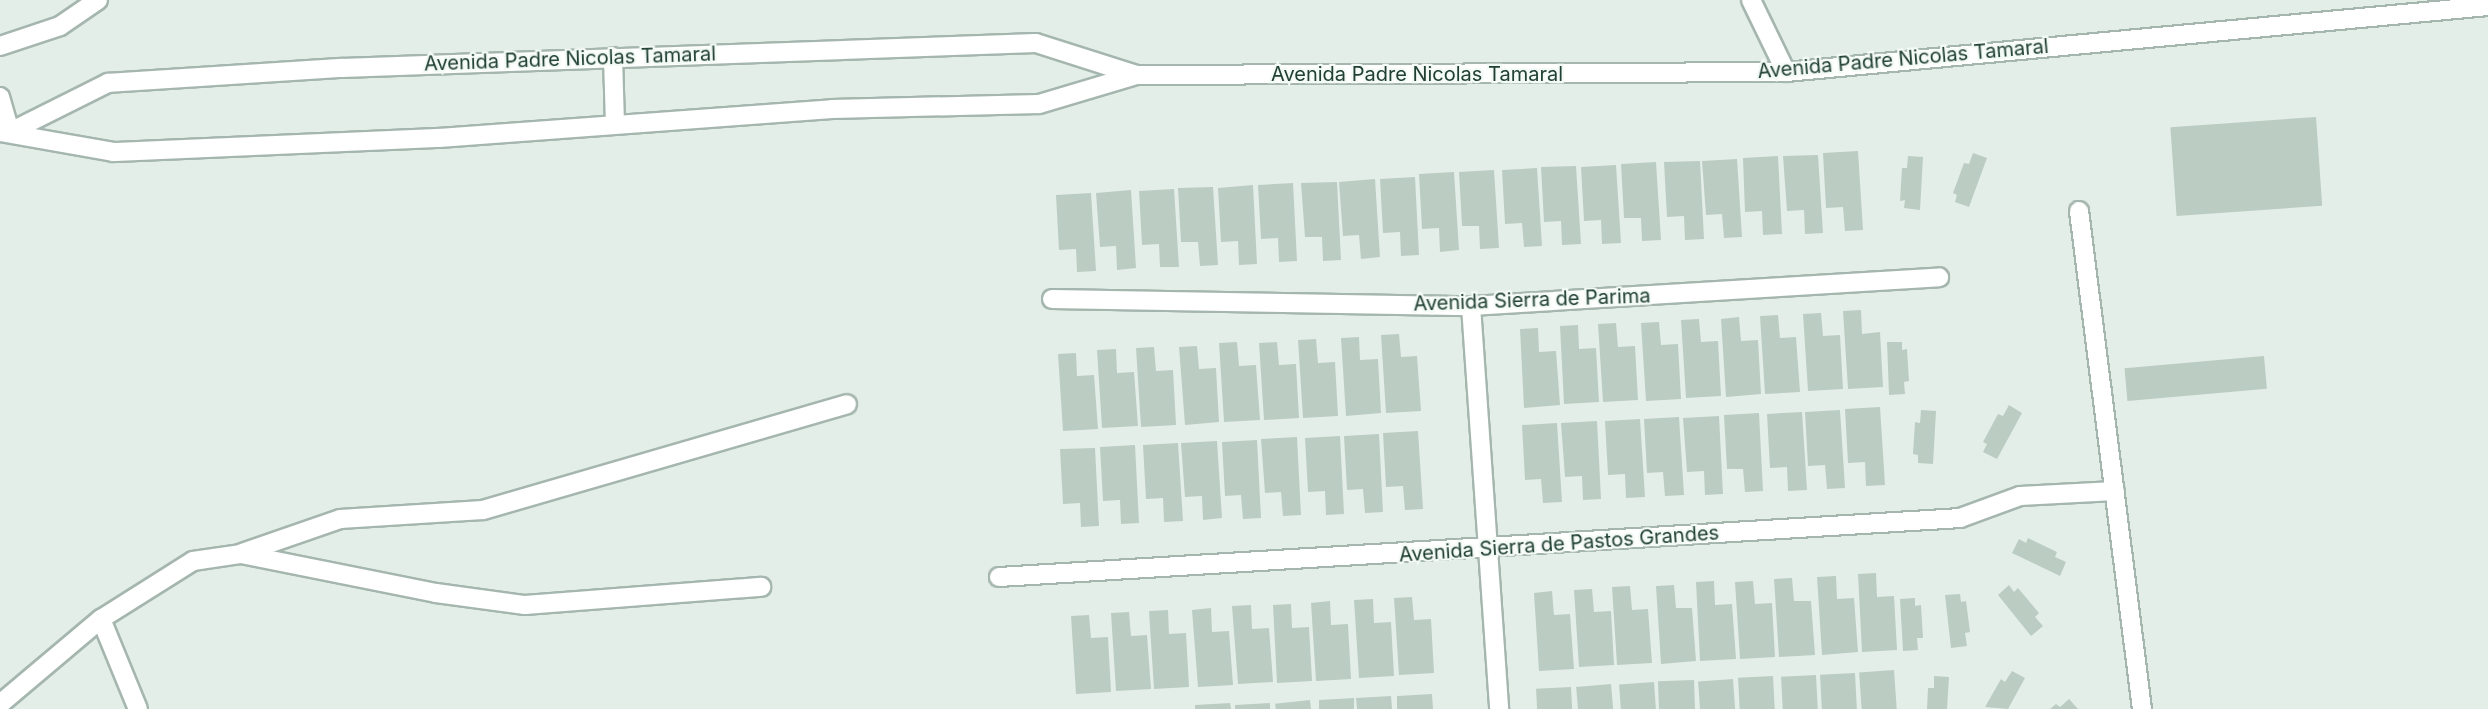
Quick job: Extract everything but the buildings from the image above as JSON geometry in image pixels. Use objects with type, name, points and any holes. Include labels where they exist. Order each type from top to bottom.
[{"type":"street","points":[[0,46],[60,26],[98,0]]},
{"type":"street","points":[[1751,0],[1786,72]]},
{"type":"street","name":"Avenida Padre Nicolas Tamaral","points":[[5,132],[113,152],[439,138],[615,123],[832,110],[1039,104],[1136,75],[1786,72],[2488,6]]},
{"type":"street","name":"Avenida Padre Nicolas Tamaral","points":[[5,132],[108,83],[613,57],[1036,43],[1136,75]]},
{"type":"street","points":[[613,57],[615,123]]},
{"type":"street","points":[[0,97],[5,132]]},
{"type":"street","points":[[2079,210],[2142,709]]},
{"type":"street","name":"Avenida Sierra de Parima","points":[[1052,299],[1472,306],[1939,277]]},
{"type":"street","points":[[1472,306],[1499,709]]},
{"type":"street","points":[[0,704],[101,619],[193,561],[241,554],[340,519],[483,510],[847,404]]},
{"type":"street","name":"Avenida Sierra de Pastos Grandes","points":[[999,576],[1489,549],[1960,518],[2020,496],[2115,491]]},
{"type":"street","points":[[241,554],[436,593],[525,605],[761,587]]},
{"type":"street","points":[[101,619],[138,709]]}]
